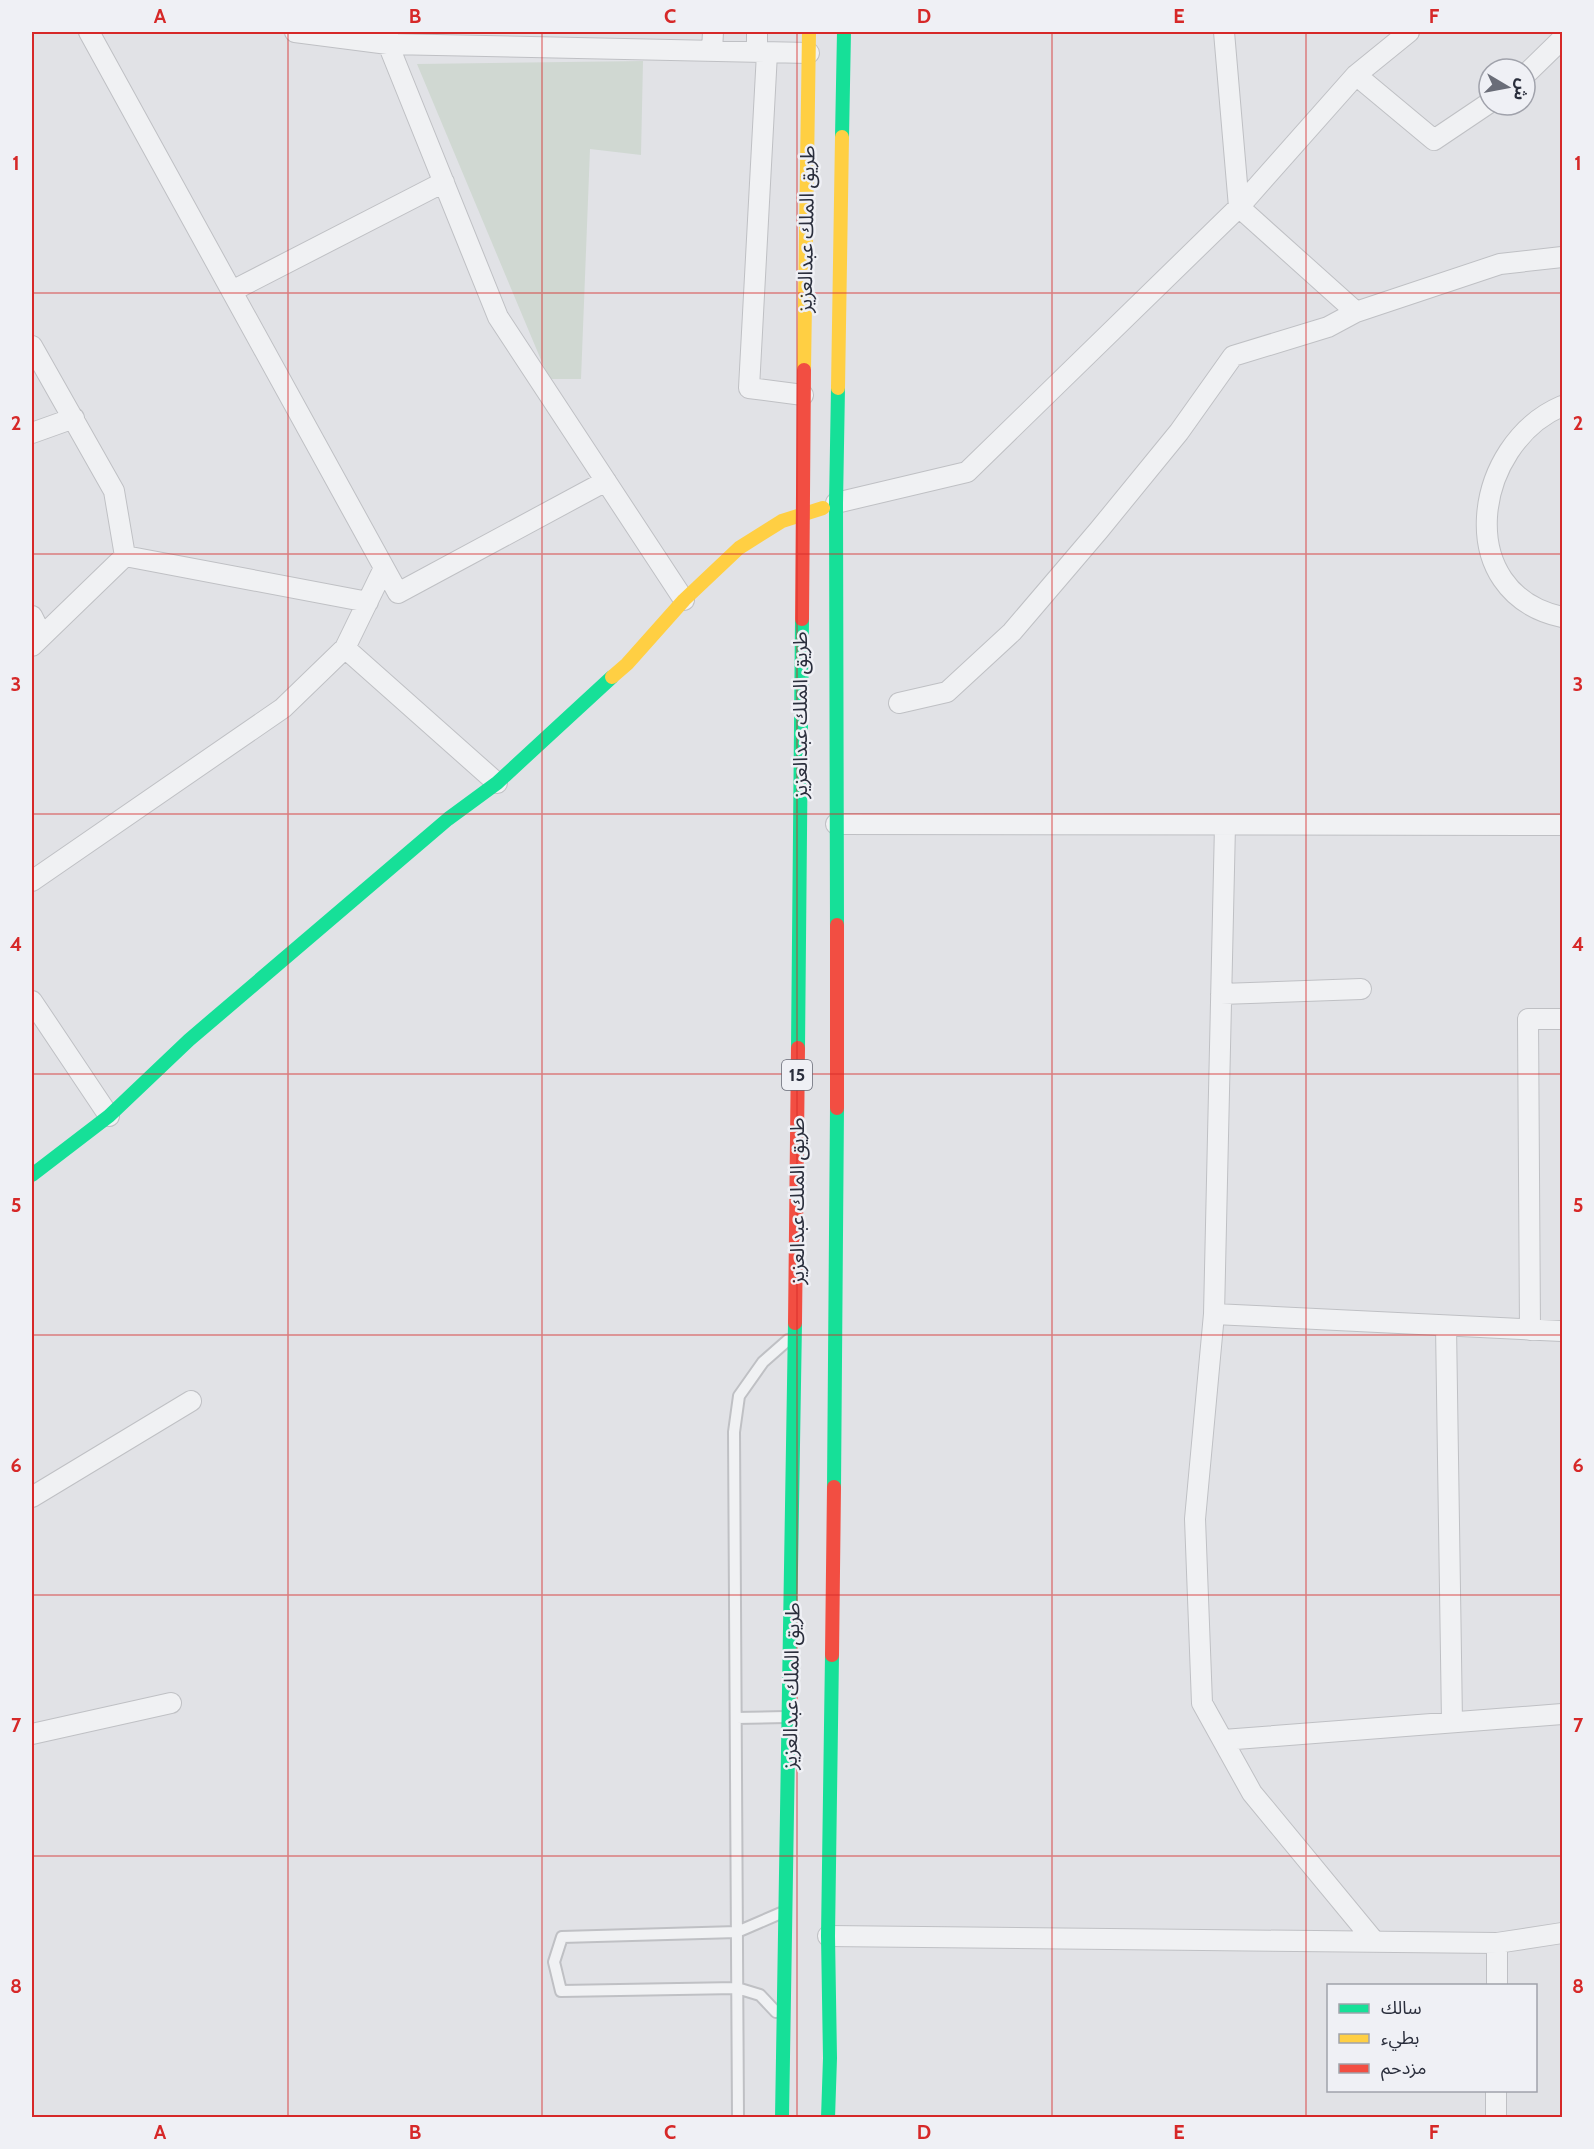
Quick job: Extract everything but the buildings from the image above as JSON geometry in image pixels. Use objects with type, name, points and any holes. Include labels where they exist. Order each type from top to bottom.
[{"type":"main road","name":"طريق الملك عبدالعزيز","points":[[782,2118],[795,1333],[803,395],[809,32]]},
{"type":"main road","name":"طريق الملك عبدالعزيز","points":[[828,2118],[830,2058],[828,1936],[837,1281],[836,503],[844,32]]},
{"type":"main road","points":[[32,1175],[109,1116],[189,1040],[448,819],[497,783],[627,664],[684,600],[739,548],[782,521],[836,503]]},
{"type":"street","points":[[89,32],[398,593],[606,481]]},
{"type":"street","points":[[295,32],[388,38],[554,40],[712,51],[809,53]]},
{"type":"street","points":[[712,51],[713,32]]},
{"type":"street","points":[[756,32],[762,52],[749,388],[803,395]]},
{"type":"street","points":[[1224,32],[1239,207],[1356,312]]},
{"type":"street","points":[[836,503],[967,472],[1239,207],[1356,75],[1409,32]]},
{"type":"street","points":[[388,38],[498,316],[684,600]]},
{"type":"street","points":[[1537,64],[1563,39]]},
{"type":"street","points":[[1356,75],[1434,141],[1477,111]]},
{"type":"street","points":[[232,291],[444,182]]},
{"type":"street","points":[[899,703],[947,692],[1012,632],[1100,530],[1179,432],[1233,356],[1328,327],[1356,312],[1500,264],[1563,257]]},
{"type":"street","points":[[32,346],[114,491],[125,556]]},
{"type":"street","points":[[1563,406],[1536,422],[1518,439],[1502,462],[1491,487],[1487,513],[1487,542],[1494,566],[1507,586],[1527,603],[1545,613],[1563,617]]},
{"type":"street","points":[[32,433],[74,418]]},
{"type":"street","points":[[125,556],[368,602]]},
{"type":"street","points":[[37,641],[125,556]]},
{"type":"street","points":[[32,881],[283,708],[345,648],[384,568]]},
{"type":"street","points":[[32,616],[37,641]]},
{"type":"street","points":[[345,648],[497,783]]},
{"type":"street","points":[[836,824],[1563,825]]},
{"type":"street","points":[[1225,825],[1214,1314],[1195,1519],[1202,1703],[1252,1793],[1375,1942]]},
{"type":"street","points":[[1221,994],[1361,989]]},
{"type":"street","points":[[32,1001],[109,1116]]},
{"type":"street","points":[[1530,1330],[1528,1019],[1563,1019]]},
{"type":"street","points":[[1214,1314],[1563,1332]]},
{"type":"street","points":[[1446,1326],[1452,1722]]},
{"type":"street","points":[[32,1497],[191,1401]]},
{"type":"street","points":[[32,1734],[171,1703]]},
{"type":"street","points":[[1223,1740],[1563,1714]]},
{"type":"street","points":[[828,1936],[1497,1943],[1563,1933]]},
{"type":"street","points":[[1497,1943],[1497,1984]]},
{"type":"street","points":[[1496,2092],[1496,2118]]},
{"type":"lane","points":[[738,2118],[734,1432],[739,1396],[763,1362],[795,1333]]},
{"type":"lane","points":[[736,1718],[790,1718]]},
{"type":"lane","points":[[784,2020],[760,1995],[737,1988],[561,1991],[554,1962],[562,1937],[737,1932],[787,1910]]},
{"type":"shaded area","points":[[643,61],[641,155],[590,149],[581,379],[549,379],[417,64]]},
{"type":"traffic: fast","points":[[842,137],[844,32]]},
{"type":"traffic: fast","points":[[837,925],[838,388]]},
{"type":"traffic: fast","points":[[798,1048],[802,619]]},
{"type":"traffic: fast","points":[[32,1175],[109,1116],[189,1040],[448,819],[497,783],[612,677]]},
{"type":"traffic: fast","points":[[834,1487],[837,1108]]},
{"type":"traffic: fast","points":[[782,2118],[795,1323]]},
{"type":"traffic: fast","points":[[828,2118],[832,1655]]},
{"type":"traffic: slow","points":[[804,370],[809,32]]},
{"type":"traffic: slow","points":[[838,388],[842,137]]},
{"type":"traffic: slow","points":[[612,677],[627,664],[684,600],[739,548],[782,521],[823,508]]},
{"type":"traffic: jam","points":[[802,619],[804,370]]},
{"type":"traffic: jam","points":[[837,925],[837,1108]]},
{"type":"traffic: jam","points":[[795,1323],[798,1048]]},
{"type":"traffic: jam","points":[[832,1655],[834,1487]]}]
